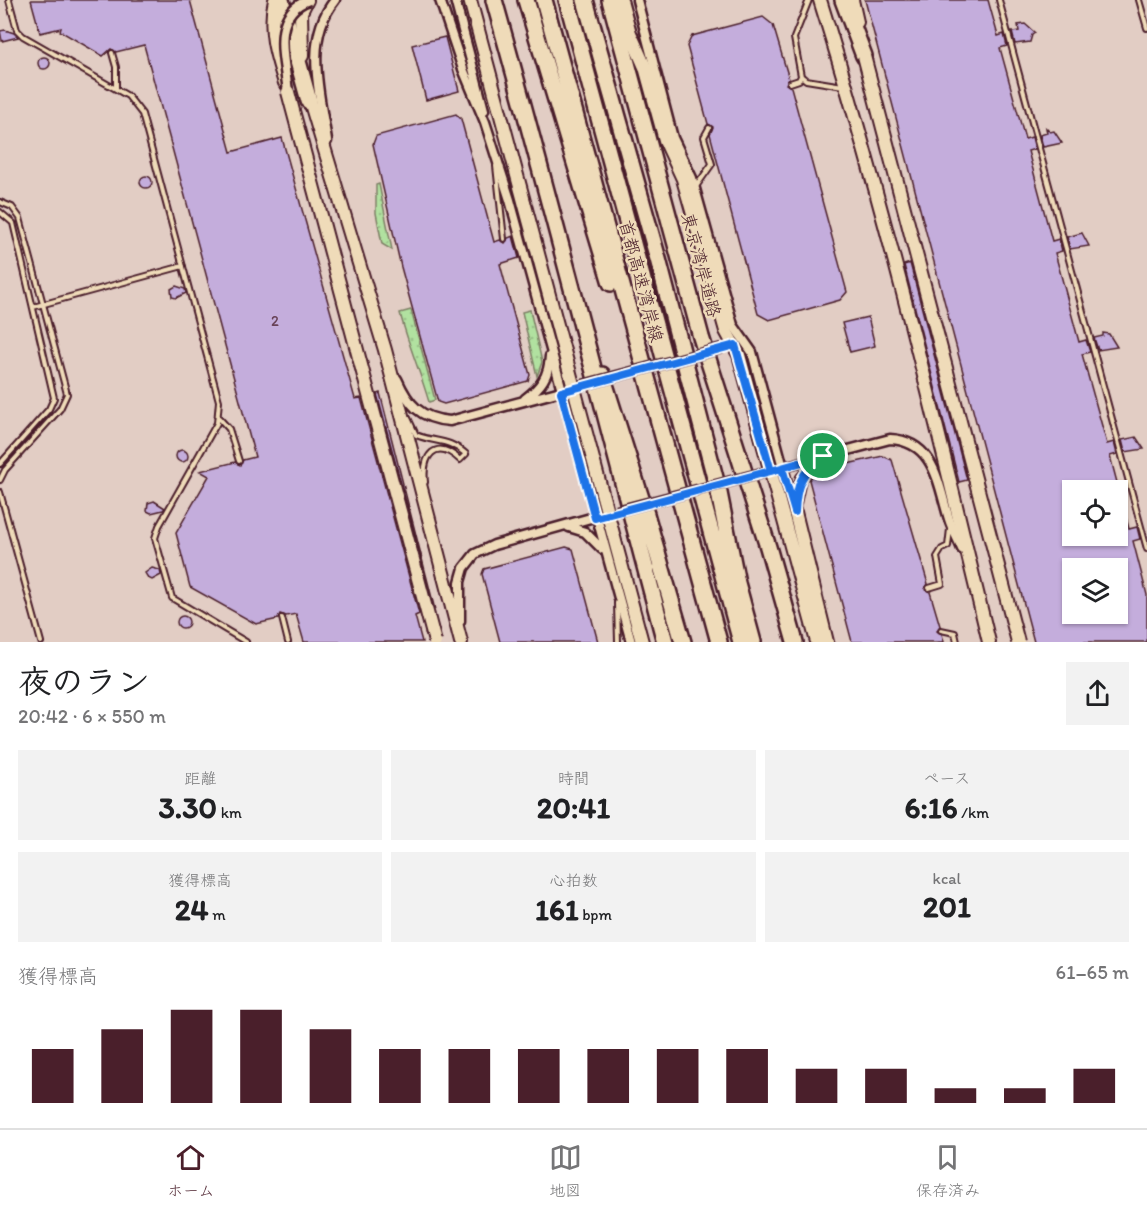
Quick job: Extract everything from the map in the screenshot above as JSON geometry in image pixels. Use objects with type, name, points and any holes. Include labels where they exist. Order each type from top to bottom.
[{"type":"highway","points":[[281,0],[309,101]]},
{"type":"highway","points":[[494,0],[539,155],[665,642]]},
{"type":"highway","points":[[526,0],[628,337],[643,364]]},
{"type":"highway","name":"首都高速湾岸線","points":[[544,0],[719,642]]},
{"type":"highway","name":"首都高速湾岸線","points":[[567,0],[741,642]]},
{"type":"highway","points":[[585,0],[613,91],[718,493],[737,583],[753,642]]},
{"type":"highway","name":"東京湾岸道路","points":[[610,0],[701,337],[768,547],[795,642]]},
{"type":"highway","points":[[843,0],[849,23],[864,56]]},
{"type":"highway","points":[[585,339],[611,398],[683,642]]},
{"type":"street","points":[[275,0],[271,15],[273,44],[288,92],[435,642]]},
{"type":"street","points":[[288,92],[281,44],[285,24],[295,8],[308,0]]},
{"type":"street","points":[[308,0],[301,12],[300,44],[309,101],[330,162],[385,350],[461,642]]},
{"type":"street","points":[[330,162],[316,55],[317,36],[322,20],[335,0]]},
{"type":"street","points":[[440,0],[463,69],[485,122],[631,642]]},
{"type":"street","points":[[455,0],[480,88],[485,122]]},
{"type":"street","points":[[470,0],[580,386],[642,642]]},
{"type":"street","points":[[621,0],[630,33],[645,67],[665,140],[683,179],[726,332],[735,345],[772,470],[817,642]]},
{"type":"street","points":[[637,0],[673,138],[694,188],[733,325],[752,351],[772,470],[795,512],[827,642]]},
{"type":"street","points":[[820,0],[846,82],[923,370],[989,642]]},
{"type":"street","points":[[829,0],[846,82]]},
{"type":"street","points":[[852,0],[864,56],[1018,642]]},
{"type":"street","points":[[385,350],[409,403],[415,411],[438,420],[450,421],[735,345]]},
{"type":"street","points":[[521,402],[542,385],[550,365],[550,349]]},
{"type":"street","points":[[461,642],[459,582],[464,568],[476,554],[494,545],[890,439],[907,441],[916,446],[931,462],[950,522],[969,563]]},
{"type":"street","points":[[795,512],[801,478],[806,470],[823,456]]},
{"type":"street","points":[[563,527],[585,532],[599,543],[605,553]]},
{"type":"lane","points":[[9,0],[17,30],[22,36],[116,89],[137,104],[142,114],[219,401],[219,418],[159,526],[155,538],[172,598],[246,642]]},
{"type":"lane","points":[[809,0],[794,38],[801,76],[806,80],[846,82]]},
{"type":"lane","points":[[999,0],[1147,549]]},
{"type":"lane","points":[[1139,0],[1147,28]]},
{"type":"lane","points":[[112,53],[116,67],[116,89]]},
{"type":"lane","points":[[790,83],[799,80],[801,76]]},
{"type":"lane","points":[[694,188],[712,164],[704,137],[709,129]]},
{"type":"lane","points":[[494,153],[504,239]]},
{"type":"lane","points":[[0,202],[12,207],[20,219],[66,386],[65,402],[4,470],[0,480]]},
{"type":"lane","points":[[0,212],[13,223],[54,398],[49,409],[0,464]]},
{"type":"lane","points":[[33,307],[183,266]]},
{"type":"lane","points":[[399,406],[406,413],[416,435],[427,440],[453,442],[466,454],[460,460],[450,451],[441,449],[431,452],[423,465],[428,516]]},
{"type":"lane","points":[[219,418],[229,429],[239,461]]},
{"type":"lane","points":[[0,492],[41,642]]},
{"type":"lane","points":[[929,588],[942,584],[937,557],[942,549],[948,546],[950,522]]},
{"type":"lane","points":[[617,596],[618,642]]},
{"type":"lane","points":[[282,618],[288,642]]},
{"type":"lane","points":[[941,630],[955,633],[957,642]]},
{"type":"green space","points":[[379,184],[392,250],[382,244],[376,213],[376,185]]},
{"type":"green space","points":[[411,310],[435,400],[429,402],[400,313]]},
{"type":"green space","points":[[530,310],[542,362],[537,376],[522,312]]},
{"type":"building","points":[[31,0],[190,0],[231,152],[282,138],[355,399],[361,398],[419,614],[415,616],[422,642],[304,642],[296,614],[286,616],[280,614],[278,619],[256,624],[190,587],[176,533],[209,476],[200,471],[235,462],[240,465],[243,460],[255,457],[171,144],[144,45],[116,52],[111,49],[103,56],[60,31],[61,28],[40,33]]},
{"type":"building","points":[[865,0],[988,0],[998,36],[1004,34],[1007,46],[1000,48],[1025,139],[1032,137],[1035,149],[1028,151],[1052,241],[1059,239],[1062,251],[1055,253],[1079,342],[1086,340],[1090,352],[1082,354],[1107,444],[1114,442],[1117,454],[1110,456],[1116,480],[1062,480],[1062,546],[1128,546],[1128,525],[1129,529],[1137,527],[1140,539],[1133,541],[1147,595],[1147,642],[1034,642]]},
{"type":"building","points":[[763,17],[773,25],[789,79],[786,84],[791,87],[847,292],[840,300],[769,320],[758,314],[710,134],[713,127],[708,124],[687,46],[692,36]]},
{"type":"building","points":[[1025,24],[1035,33],[1030,42],[1015,44],[1012,32],[1019,31],[1018,25]]},
{"type":"building","points":[[5,30],[18,37],[2,41],[0,31]]},
{"type":"building","points":[[445,37],[459,91],[426,100],[412,45]]},
{"type":"building","points":[[46,57],[50,63],[46,69],[42,69],[38,61]]},
{"type":"building","points":[[456,114],[461,119],[494,242],[500,240],[505,243],[513,236],[519,258],[500,264],[530,375],[528,381],[444,404],[438,402],[401,267],[373,144],[376,136]]},
{"type":"building","points":[[1046,128],[1050,132],[1054,131],[1062,143],[1043,147],[1040,135],[1047,133]]},
{"type":"building","points":[[148,176],[152,182],[148,188],[144,188],[140,180]]},
{"type":"building","points":[[1082,233],[1089,246],[1070,249],[1067,237]]},
{"type":"building","points":[[910,263],[967,480],[959,482],[904,265]]},
{"type":"building","points":[[176,286],[185,289],[186,293],[176,298],[172,297],[171,289]]},
{"type":"building","points":[[868,317],[875,346],[850,352],[842,323]]},
{"type":"building","points":[[1103,333],[1109,334],[1117,347],[1098,350],[1094,338],[1103,336]]},
{"type":"building","points":[[380,393],[435,610],[377,394]]},
{"type":"building","points":[[1136,437],[1144,449],[1125,452],[1122,440]]},
{"type":"building","points":[[184,450],[188,456],[184,462],[180,462],[176,454]]},
{"type":"building","points":[[883,456],[892,460],[928,584],[925,589],[930,592],[940,626],[937,631],[942,634],[944,642],[852,642],[809,480],[816,471]]},
{"type":"building","points":[[154,501],[165,508],[151,513],[147,511],[148,503]]},
{"type":"building","points":[[566,547],[573,549],[598,642],[500,642],[482,574],[484,569]]},
{"type":"building","points":[[152,568],[160,570],[161,575],[152,580],[145,573]]},
{"type":"building","points":[[183,616],[189,622],[183,628],[177,622]]},
{"type":"route","points":[[823,456],[771,471],[735,345],[561,392],[595,518],[608,513],[617,511],[771,471],[782,468],[795,512],[797,488],[801,478],[806,470],[823,456]]}]
